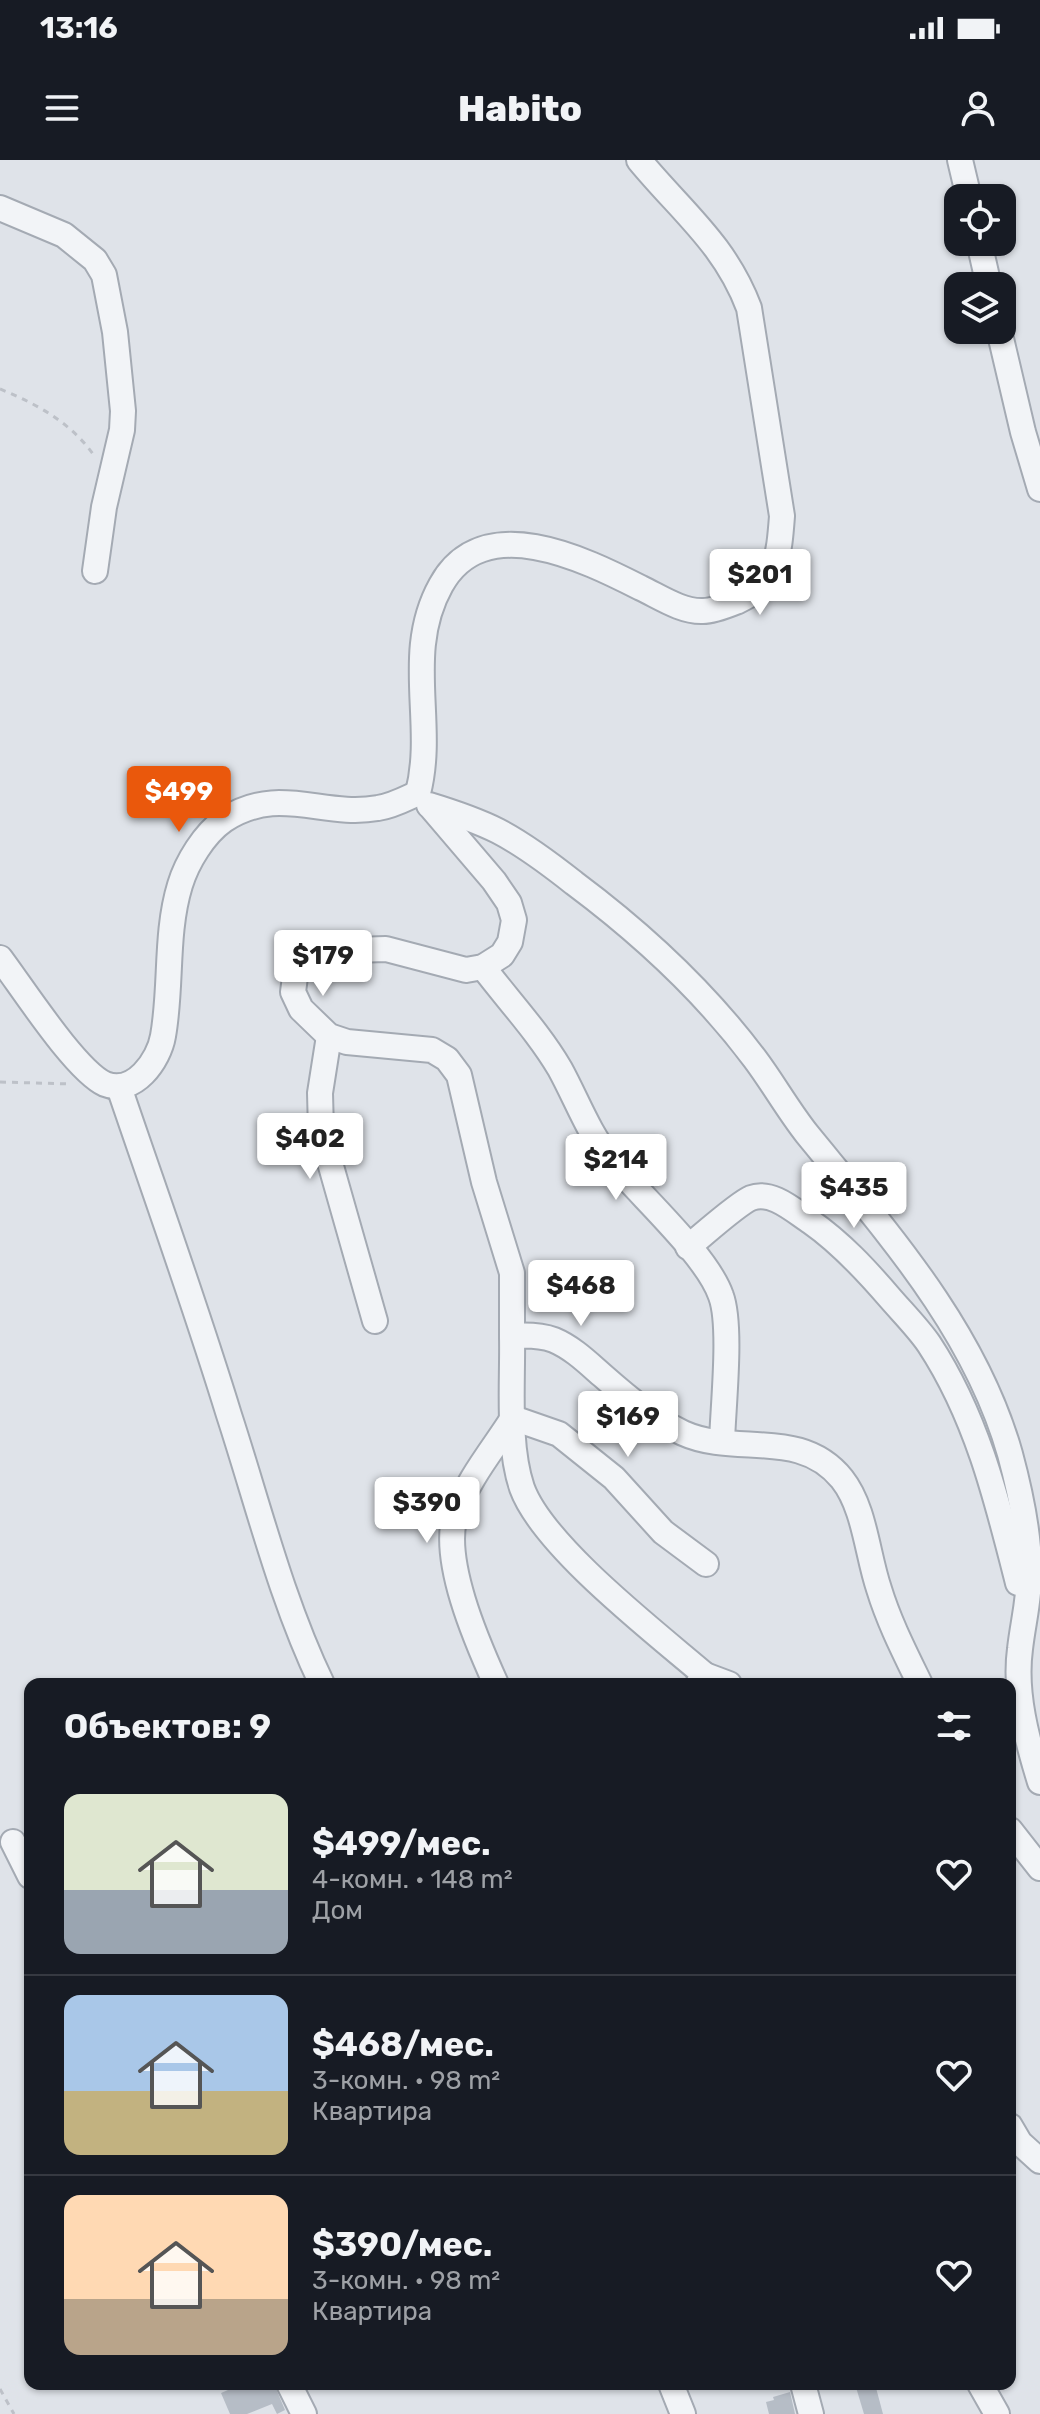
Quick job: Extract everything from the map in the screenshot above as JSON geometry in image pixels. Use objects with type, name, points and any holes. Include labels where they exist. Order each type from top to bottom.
[{"type":"street","points":[[639,160],[722,254],[739,280],[749,308],[782,516],[780,549],[774,570],[755,593],[703,612],[676,605],[598,566],[540,547],[498,544],[476,551],[457,564],[442,583],[426,619],[420,664],[424,799],[509,903],[514,920],[510,942],[502,955],[483,967],[466,970],[386,949],[353,950],[317,957],[303,965],[295,977],[293,992],[301,1009],[329,1036],[347,1042],[432,1050],[447,1059],[459,1075],[484,1182],[512,1273],[513,1418],[516,1463],[522,1488],[533,1511],[557,1540],[700,1678]]},
{"type":"street","points":[[960,160],[966,184]]},
{"type":"street","points":[[0,208],[64,235],[95,260],[104,275],[115,332],[123,411],[95,571]]},
{"type":"street","points":[[1002,344],[1040,489]]},
{"type":"street","points":[[111,1085],[139,1078],[153,1063],[163,1038],[170,945],[180,886],[189,863],[222,821],[249,807],[280,801],[349,810],[424,799],[500,832],[542,858],[653,946],[728,1025],[755,1059],[795,1120],[906,1255],[975,1365],[997,1414],[1021,1500],[1029,1569],[1027,1616],[1020,1650],[1020,1693],[1030,1749],[1040,1782]]},
{"type":"street","points":[[0,958],[74,1056],[111,1085],[183,1270],[282,1578],[320,1678]]},
{"type":"street","points":[[483,967],[550,1054],[586,1123],[610,1159],[688,1247],[711,1276],[721,1295],[725,1317],[722,1442]]},
{"type":"street","points":[[329,1036],[320,1093],[321,1131],[375,1321]]},
{"type":"street","points":[[688,1247],[751,1198],[765,1197],[779,1200],[819,1227],[870,1275],[927,1342],[954,1385],[970,1419],[994,1488],[1027,1616]]},
{"type":"street","points":[[512,1336],[538,1335],[556,1341],[576,1353],[632,1401],[686,1434],[722,1442],[799,1448],[823,1461],[853,1494],[879,1589],[917,1678]]},
{"type":"street","points":[[513,1418],[541,1426],[570,1442],[614,1478],[663,1532],[706,1564]]},
{"type":"street","points":[[493,1678],[454,1566],[451,1538],[455,1515],[468,1488],[513,1418]]},
{"type":"street","points":[[1016,1838],[1040,1868]]},
{"type":"street","points":[[13,1842],[24,1864]]},
{"type":"street","points":[[1016,2136],[1040,2161]]},
{"type":"street","points":[[292,2390],[304,2414]]},
{"type":"street","points":[[673,2390],[683,2414]]},
{"type":"street","points":[[805,2390],[811,2414]]},
{"type":"street","points":[[983,2390],[997,2414]]},
{"type":"path","points":[[0,389],[33,402],[84,440],[110,481]]},
{"type":"path","points":[[0,1082],[111,1085]]},
{"type":"path","points":[[0,2389],[14,2414]]},
{"type":"building","points":[[228,2390],[277,2390],[285,2410],[277,2414],[272,2404],[247,2414],[230,2414],[221,2393]]},
{"type":"building","points":[[857,2390],[877,2390],[883,2414],[864,2414]]},
{"type":"building","points":[[790,2392],[795,2414],[769,2414],[766,2402]]}]
